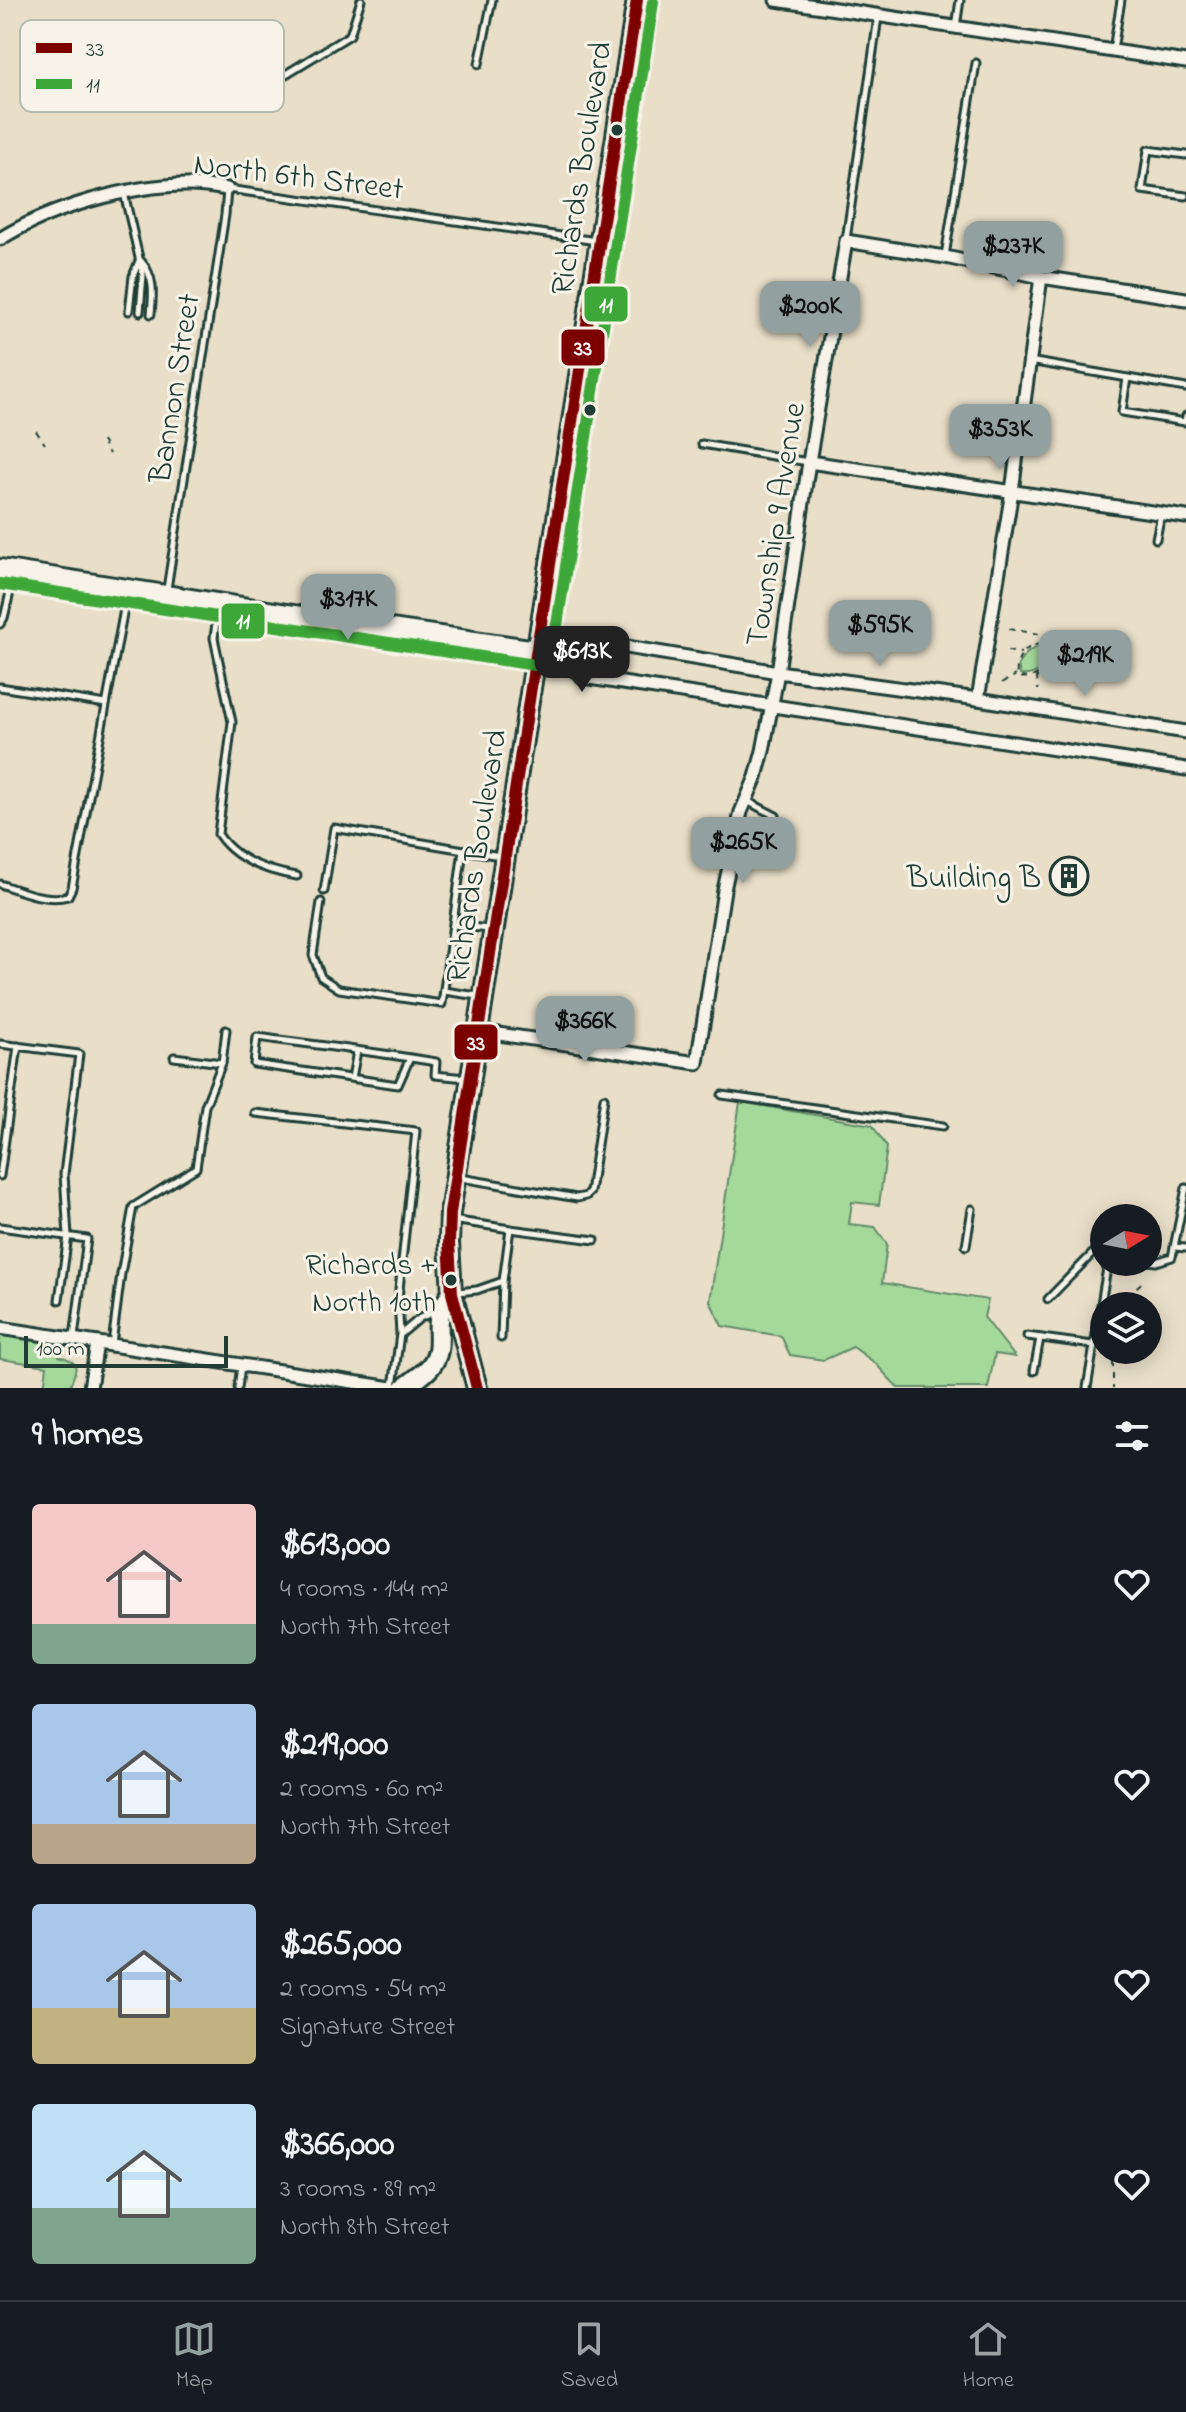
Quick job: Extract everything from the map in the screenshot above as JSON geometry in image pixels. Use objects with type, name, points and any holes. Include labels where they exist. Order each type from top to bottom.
[{"type":"main road","name":"Richards Boulevard","points":[[477,1388],[447,1301],[450,1220],[637,0]]},
{"type":"main road","points":[[7,569],[537,649]]},
{"type":"main road","points":[[404,1388],[429,1369],[436,1359],[440,1344],[439,1322],[447,1301]]},
{"type":"street","points":[[776,0],[1186,62]]},
{"type":"street","name":"North 6th Street","points":[[0,239],[18,227],[124,192],[193,184],[227,189]]},
{"type":"street","points":[[846,241],[1041,277],[1186,299]]},
{"type":"street","name":"Township 9 Avenue","points":[[478,1031],[697,1063],[724,890],[741,812],[763,751],[778,672],[846,241]]},
{"type":"street","points":[[978,699],[1012,491],[1041,277]]},
{"type":"street","points":[[809,462],[1186,517]]},
{"type":"street","points":[[537,649],[590,641],[1186,732]]},
{"type":"street","points":[[537,649],[562,660],[583,677],[1186,769]]},
{"type":"street","points":[[0,1328],[392,1388]]},
{"type":"street","points":[[90,1388],[97,1343]]},
{"type":"lane","points":[[284,75],[350,35],[361,0]]},
{"type":"lane","points":[[479,64],[492,0]]},
{"type":"lane","points":[[956,27],[960,0]]},
{"type":"lane","points":[[1113,51],[1121,0]]},
{"type":"lane","points":[[846,241],[878,15]]},
{"type":"lane","points":[[945,257],[976,63]]},
{"type":"lane","points":[[1186,155],[1148,150],[1142,190],[1186,196]]},
{"type":"lane","name":"North 6th Street","points":[[227,189],[599,241]]},
{"type":"lane","name":"Bannon Street","points":[[166,594],[225,219],[227,189]]},
{"type":"lane","points":[[124,192],[140,260],[143,287],[140,312]]},
{"type":"lane","points":[[129,311],[133,276],[140,260]]},
{"type":"lane","points":[[140,260],[151,276],[151,314]]},
{"type":"lane","points":[[1028,361],[1186,388]]},
{"type":"lane","points":[[1127,378],[1122,412],[1185,422],[1186,416]]},
{"type":"lane","points":[[702,444],[809,462]]},
{"type":"lane","points":[[1156,539],[1161,513]]},
{"type":"lane","points":[[0,624],[4,618],[7,569]]},
{"type":"lane","points":[[0,884],[58,899],[68,896],[72,888],[128,588]]},
{"type":"lane","points":[[219,602],[214,638],[232,722],[218,834],[225,846],[267,871],[297,876]]},
{"type":"lane","points":[[0,687],[106,704]]},
{"type":"lane","points":[[746,800],[776,816]]},
{"type":"lane","points":[[324,891],[334,828],[505,857]]},
{"type":"lane","points":[[321,902],[313,955],[321,977],[339,989],[442,1004],[463,850]]},
{"type":"lane","points":[[453,925],[494,930]]},
{"type":"lane","points":[[444,991],[483,997]]},
{"type":"lane","points":[[112,1345],[133,1207],[196,1168],[205,1106],[222,1063],[226,1030]]},
{"type":"lane","points":[[410,1058],[398,1085],[254,1064],[257,1037],[410,1058],[436,1062],[435,1075],[471,1079]]},
{"type":"lane","points":[[0,1044],[79,1054],[64,1174],[68,1236],[59,1300]]},
{"type":"lane","points":[[0,1176],[18,1046]]},
{"type":"lane","points":[[352,1078],[357,1051]]},
{"type":"lane","points":[[174,1057],[222,1063]]},
{"type":"lane","points":[[722,1095],[943,1126]]},
{"type":"lane","points":[[456,1177],[577,1198],[586,1196],[590,1192],[604,1098]]},
{"type":"lane","points":[[255,1113],[416,1131],[398,1299],[400,1334],[392,1388]]},
{"type":"lane","points":[[1162,1260],[1172,1257],[1186,1188]]},
{"type":"lane","points":[[966,1246],[972,1209]]},
{"type":"lane","points":[[450,1220],[595,1240]]},
{"type":"lane","points":[[0,1227],[87,1239],[74,1339]]},
{"type":"lane","points":[[501,1338],[503,1281],[510,1229]]},
{"type":"lane","points":[[1174,1247],[1186,1248]]},
{"type":"lane","points":[[1048,1299],[1090,1256]]},
{"type":"lane","points":[[400,1334],[447,1301],[503,1281]]},
{"type":"lane","points":[[1027,1336],[1090,1345]]},
{"type":"lane","points":[[1034,1371],[1040,1338]]},
{"type":"lane","points":[[1087,1388],[1090,1364]]},
{"type":"lane","points":[[238,1388],[241,1365]]},
{"type":"path","points":[[36,431],[45,444]]},
{"type":"path","points":[[102,441],[109,454]]},
{"type":"path","points":[[1009,629],[1068,636]]},
{"type":"path","points":[[1002,683],[1017,675],[1026,678],[1037,675],[1053,661],[1052,647],[1058,637]]},
{"type":"path","points":[[1017,675],[1016,665],[1022,654],[1034,645],[1052,647]]},
{"type":"path","points":[[1007,651],[1022,654]]},
{"type":"path","points":[[1037,675],[1038,690]]},
{"type":"path","points":[[1131,1292],[1145,1280]]},
{"type":"path","points":[[1113,1364],[1113,1388]]},
{"type":"green space","points":[[1044,646],[1051,653],[1044,667],[1035,673],[1020,675],[1018,665],[1023,658],[1032,650]]},
{"type":"green space","points":[[740,1102],[872,1125],[887,1147],[879,1205],[852,1202],[849,1224],[875,1227],[887,1244],[882,1283],[988,1300],[984,1317],[1015,1357],[995,1354],[988,1388],[898,1388],[875,1363],[853,1347],[824,1360],[790,1355],[781,1336],[722,1326],[710,1301]]},
{"type":"green space","points":[[0,1332],[52,1340],[60,1351],[59,1356],[75,1364],[69,1388],[44,1388],[47,1366],[0,1359]]},
{"type":"transit line","name":"33","points":[[477,1388],[452,1293],[450,1213],[637,0]]},
{"type":"transit line","name":"11","points":[[0,584],[535,665],[548,661],[553,651],[653,2]]},
{"type":"place","name":"Building B","points":[[1069,876]]},
{"type":"place","name":"Richards + North 10th","points":[[451,1280]]}]
